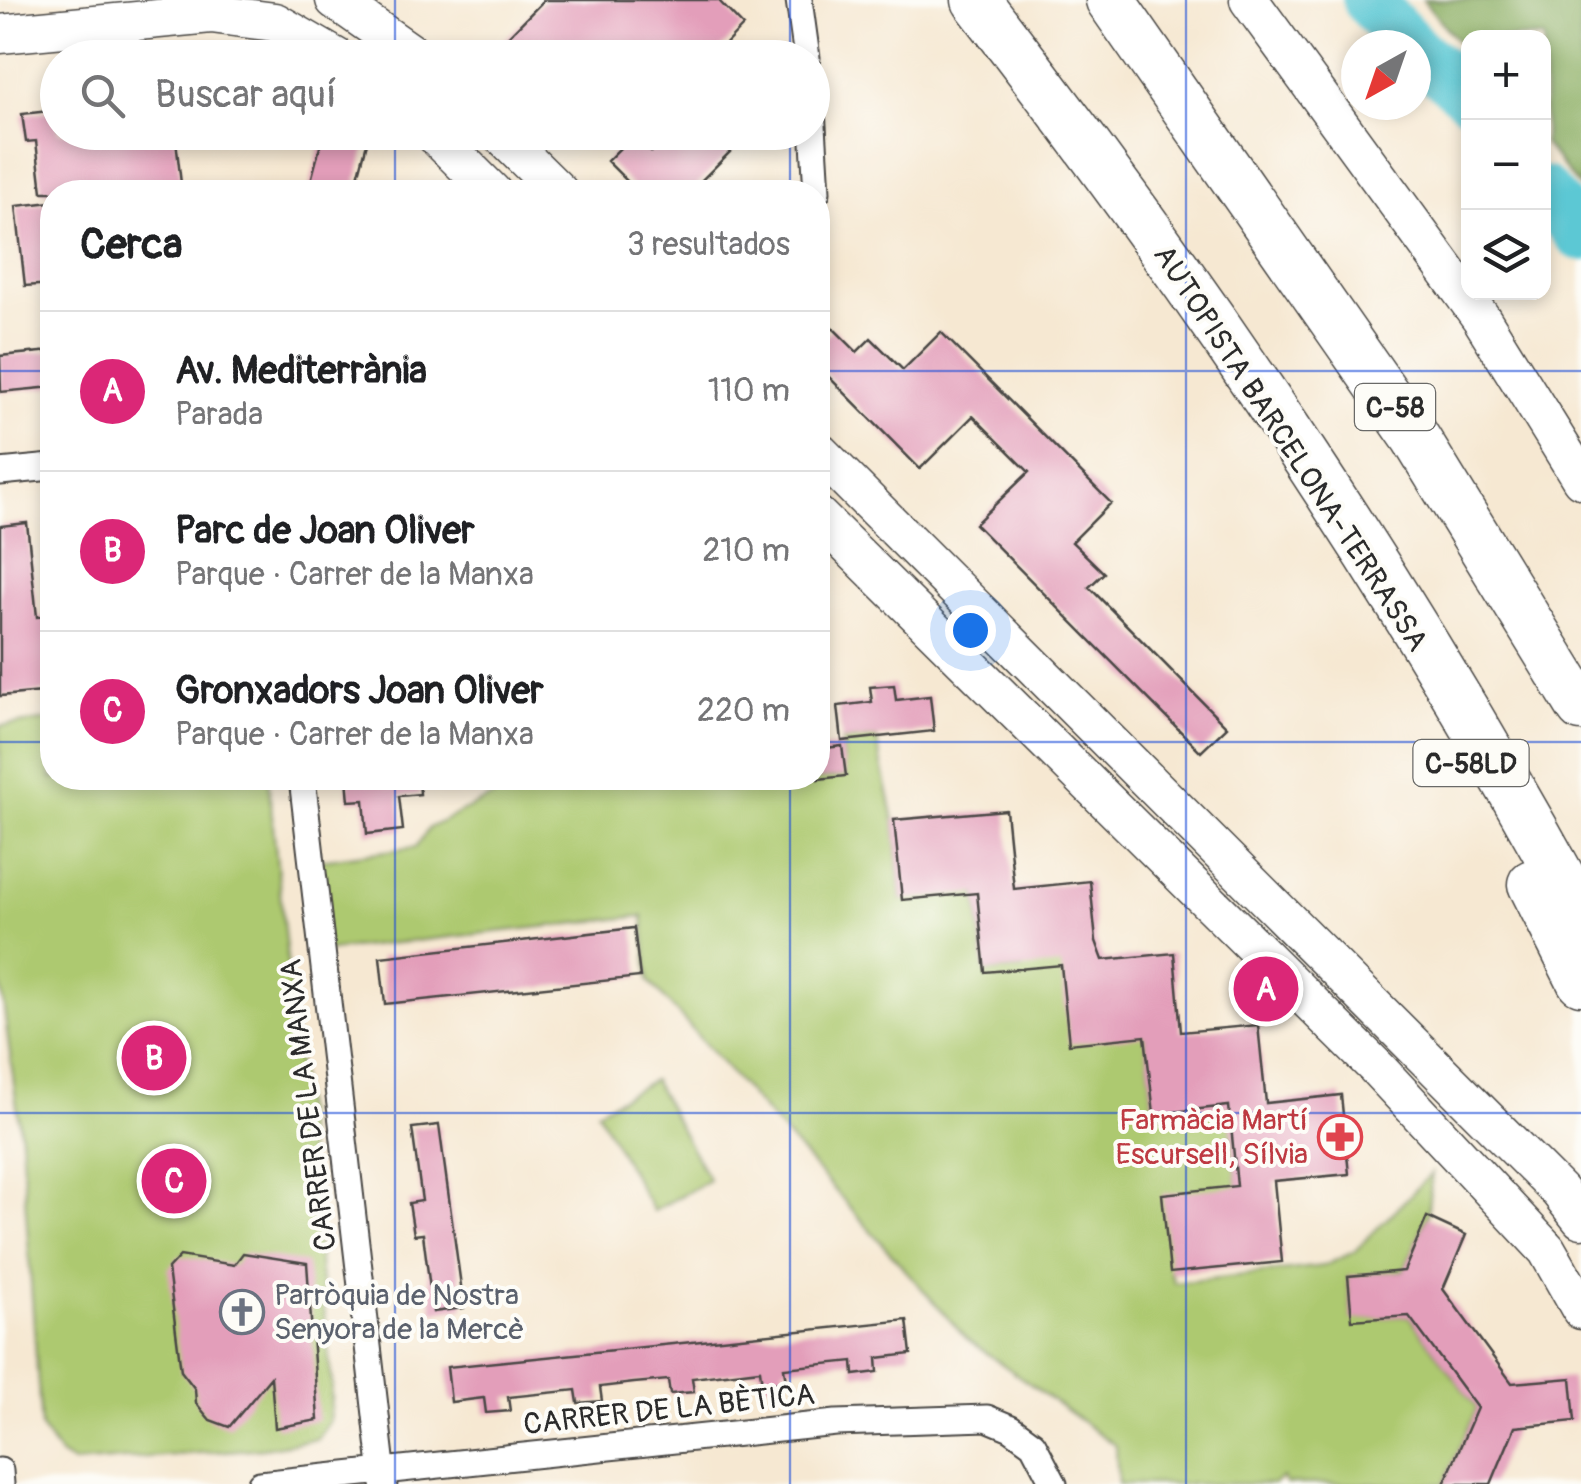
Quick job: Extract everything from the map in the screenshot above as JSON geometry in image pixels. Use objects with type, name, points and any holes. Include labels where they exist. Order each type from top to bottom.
[{"type":"highway","name":"AUTOPISTA BARCELONA-TERRASSA","points":[[976,0],[1193,294],[1361,546],[1581,914]]},
{"type":"highway","name":"C-58","points":[[1110,0],[1415,437],[1581,707]]},
{"type":"highway","name":"C-58LD","points":[[1361,546],[1581,981]]},
{"type":"street","points":[[335,0],[392,40]]},
{"type":"street","points":[[799,0],[805,40]]},
{"type":"street","points":[[1249,0],[1482,318],[1581,479]]},
{"type":"street","points":[[0,34],[212,14],[248,16],[310,40]]},
{"type":"street","points":[[450,150],[480,180]]},
{"type":"street","points":[[516,150],[546,180]]},
{"type":"street","points":[[815,150],[817,180]]},
{"type":"street","points":[[830,463],[1559,1191],[1581,1218]]},
{"type":"street","points":[[0,472],[40,468]]},
{"type":"street","points":[[830,528],[1377,1068],[1547,1250],[1581,1310]]},
{"type":"street","name":"CARRER DE LA MANXA","points":[[303,790],[383,1478]]},
{"type":"street","name":"CARRER DE LA BÈTICA","points":[[260,1484],[383,1478],[836,1423],[986,1418],[1012,1428],[1033,1444],[1054,1484]]},
{"type":"street","points":[[0,1471],[1,1484]]},
{"type":"green space","points":[[1423,0],[1581,0],[1581,189],[1551,153],[1551,30],[1461,30],[1461,46]]},
{"type":"green space","points":[[40,721],[40,790],[269,790],[332,1386],[329,1422],[317,1439],[263,1448],[73,1463],[60,1455],[41,1428],[21,1138],[0,978],[0,726]]},
{"type":"green space","points":[[876,737],[894,820],[902,900],[973,859],[985,972],[1022,969],[1018,934],[1142,1001],[1154,1114],[1189,1110],[1226,1073],[1240,1210],[1170,1272],[1174,1283],[1324,1266],[1354,1252],[1432,1173],[1427,1217],[1404,1271],[1348,1277],[1352,1319],[1409,1316],[1477,1408],[1444,1484],[1286,1484],[1282,1478],[1273,1484],[1118,1484],[1116,1446],[966,1338],[649,981],[643,916],[323,951],[312,861],[416,847],[429,828],[506,790],[830,790],[830,778],[845,776],[842,741]]},
{"type":"green space","points":[[653,1080],[709,1180],[653,1211],[597,1111]]},
{"type":"building","points":[[544,0],[718,0],[743,26],[729,40],[505,40]]},
{"type":"building","points":[[40,112],[40,150],[177,150],[181,180],[41,180],[36,141],[26,142],[22,114]]},
{"type":"building","points":[[319,150],[365,150],[357,180],[311,180]]},
{"type":"building","points":[[618,150],[732,150],[702,180],[626,180],[607,161]]},
{"type":"building","points":[[40,203],[40,285],[25,286],[16,206]]},
{"type":"building","points":[[833,328],[857,352],[871,338],[903,370],[941,332],[1111,503],[1072,542],[1104,573],[1089,587],[1227,727],[1201,752],[975,524],[1029,472],[973,416],[920,469],[830,378]]},
{"type":"building","points":[[40,352],[40,388],[1,392],[0,356]]},
{"type":"building","points":[[27,523],[40,617],[40,692],[0,696],[0,526]]},
{"type":"building","points":[[894,685],[896,700],[930,696],[934,731],[842,741],[838,706],[872,702],[870,687]]},
{"type":"building","points":[[842,746],[846,776],[830,778],[830,748]]},
{"type":"building","points":[[348,790],[420,790],[420,794],[399,796],[403,830],[367,834],[364,800],[349,801]]},
{"type":"building","points":[[1006,810],[1014,889],[1090,881],[1096,941],[1103,960],[1174,953],[1181,1032],[1258,1025],[1266,1103],[1341,1095],[1349,1174],[1274,1181],[1282,1262],[1170,1273],[1162,1194],[1237,1186],[1229,1106],[1154,1114],[1145,1036],[1069,1044],[1061,965],[985,972],[977,893],[902,900],[894,820]]},
{"type":"building","points":[[634,928],[640,977],[385,1004],[380,957]]},
{"type":"building","points":[[439,1125],[464,1308],[433,1312],[423,1234],[414,1235],[409,1203],[422,1201],[412,1128]]},
{"type":"building","points":[[1427,1217],[1466,1235],[1443,1289],[1512,1383],[1571,1378],[1575,1421],[1515,1427],[1491,1484],[1444,1484],[1477,1408],[1409,1316],[1352,1320],[1348,1276],[1404,1271]]},
{"type":"building","name":"Parròquia de Nostra Senyora de la Mercè","points":[[243,1253],[307,1263],[318,1420],[275,1428],[271,1377],[229,1427],[210,1420],[196,1403],[195,1389],[181,1371],[168,1269],[180,1256],[234,1265]]},
{"type":"building","points":[[907,1320],[911,1354],[877,1358],[878,1372],[854,1375],[853,1361],[784,1368],[786,1382],[762,1384],[760,1370],[692,1378],[694,1392],[670,1394],[668,1380],[634,1383],[600,1387],[602,1401],[578,1403],[576,1390],[508,1397],[510,1411],[486,1413],[484,1398],[451,1402],[447,1367]]},
{"type":"waterway","points":[[1368,0],[1396,30]]},
{"type":"waterway","points":[[1431,64],[1461,89]]},
{"type":"waterway","points":[[1551,200],[1581,235]]},
{"type":"place","name":"Av. Mediterrània","points":[[1266,989]]},
{"type":"place","name":"Parc de Joan Oliver","points":[[154,1058]]},
{"type":"place","name":"Farmàcia Martí Escursell, Sílvia","points":[[1340,1137]]},
{"type":"place","name":"Gronxadors Joan Oliver","points":[[174,1181]]},
{"type":"place","name":"Parròquia de Nostra Senyora de la Mercè","points":[[242,1312]]}]
